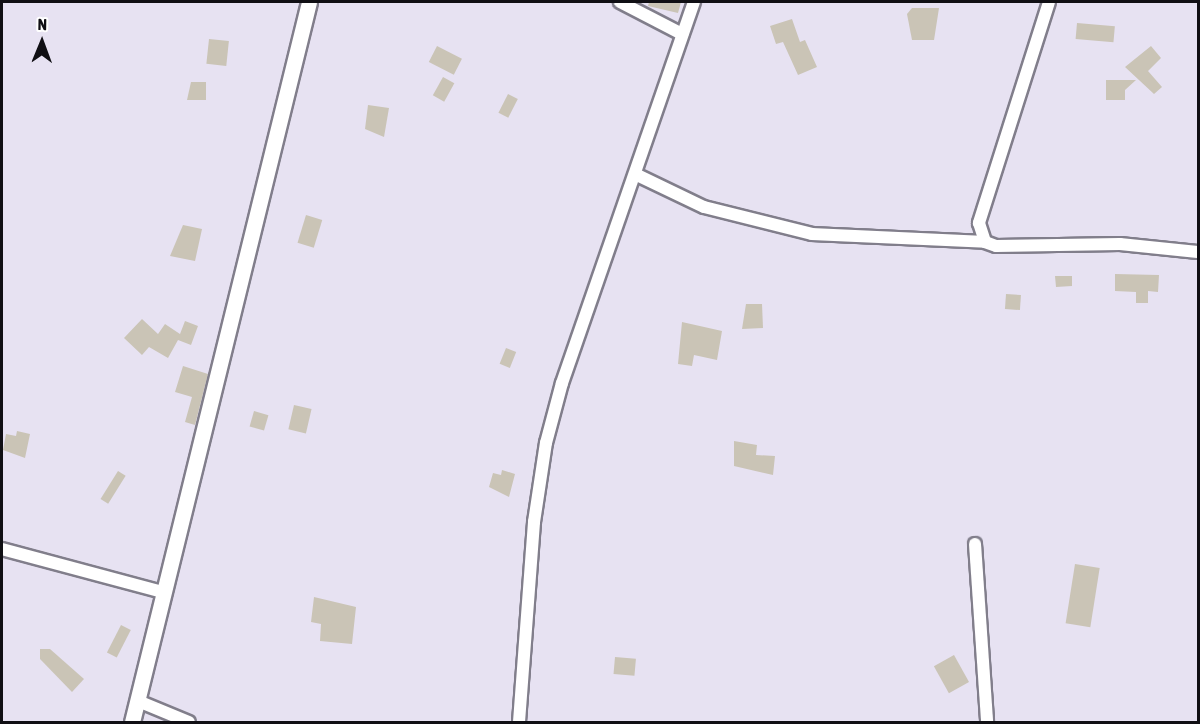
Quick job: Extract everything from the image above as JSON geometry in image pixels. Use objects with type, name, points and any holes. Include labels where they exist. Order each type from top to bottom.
[{"type":"street","points":[[132,723],[162,592],[288,104],[309,2]]},
{"type":"street","points":[[620,2],[682,33]]},
{"type":"street","points":[[519,723],[534,522],[546,442],[562,382],[694,2]]},
{"type":"street","points":[[985,242],[979,223],[1049,2]]},
{"type":"street","points":[[635,174],[704,207],[812,234],[985,242],[996,246],[1120,244],[1198,252]]},
{"type":"street","points":[[975,544],[987,723]]},
{"type":"street","points":[[2,549],[162,592]]},
{"type":"street","points":[[138,701],[189,723]]},
{"type":"building","points":[[649,2],[681,2],[678,13],[648,6]]},
{"type":"building","points":[[912,8],[939,8],[934,40],[912,40],[907,14]]},
{"type":"building","points":[[792,19],[800,42],[805,40],[817,67],[798,75],[783,42],[776,44],[770,26]]},
{"type":"building","points":[[1077,23],[1115,26],[1113,42],[1076,39]]},
{"type":"building","points":[[209,39],[229,41],[226,66],[206,64]]},
{"type":"building","points":[[437,46],[462,59],[454,75],[429,62]]},
{"type":"building","points":[[1151,46],[1161,58],[1148,71],[1162,87],[1154,94],[1125,67]]},
{"type":"building","points":[[443,77],[454,83],[444,102],[433,95]]},
{"type":"building","points":[[1106,80],[1136,80],[1125,90],[1125,100],[1106,100]]},
{"type":"building","points":[[191,82],[206,82],[206,100],[187,100]]},
{"type":"building","points":[[508,94],[518,99],[508,118],[498,113]]},
{"type":"building","points":[[368,105],[389,108],[384,137],[365,129]]},
{"type":"building","points":[[306,215],[322,220],[314,248],[298,243]]},
{"type":"building","points":[[183,225],[202,229],[195,261],[170,256]]},
{"type":"building","points":[[1115,274],[1159,275],[1158,292],[1148,291],[1148,303],[1136,303],[1136,292],[1115,291]]},
{"type":"building","points":[[1055,276],[1072,276],[1072,286],[1056,287]]},
{"type":"building","points":[[1006,294],[1021,295],[1020,310],[1005,309]]},
{"type":"building","points":[[746,304],[762,304],[763,328],[742,329]]},
{"type":"building","points":[[142,319],[158,334],[165,324],[180,334],[185,321],[198,326],[191,345],[178,340],[168,358],[149,347],[142,355],[124,338]]},
{"type":"building","points":[[682,322],[722,331],[717,360],[694,355],[692,366],[678,364]]},
{"type":"building","points":[[506,348],[516,352],[510,368],[500,364]]},
{"type":"building","points":[[183,366],[208,374],[195,425],[185,422],[192,397],[175,392]]},
{"type":"building","points":[[294,405],[312,409],[306,433],[288,429]]},
{"type":"building","points":[[254,411],[268,415],[264,431],[250,426]]},
{"type":"building","points":[[17,431],[30,434],[25,458],[3,450],[6,434],[16,436]]},
{"type":"building","points":[[734,441],[757,445],[756,455],[775,456],[773,475],[734,466]]},
{"type":"building","points":[[502,470],[515,474],[509,497],[489,487],[493,473],[501,475]]},
{"type":"building","points":[[118,471],[126,476],[108,504],[101,499]]},
{"type":"building","points":[[1075,564],[1100,568],[1090,627],[1066,623]]},
{"type":"building","points":[[314,597],[356,607],[352,644],[320,641],[321,624],[311,622]]},
{"type":"building","points":[[121,625],[131,630],[117,658],[107,653]]},
{"type":"building","points":[[40,649],[50,649],[84,679],[72,692],[40,659]]},
{"type":"building","points":[[954,655],[969,682],[949,693],[934,666]]},
{"type":"building","points":[[615,657],[636,659],[634,676],[614,674]]}]
